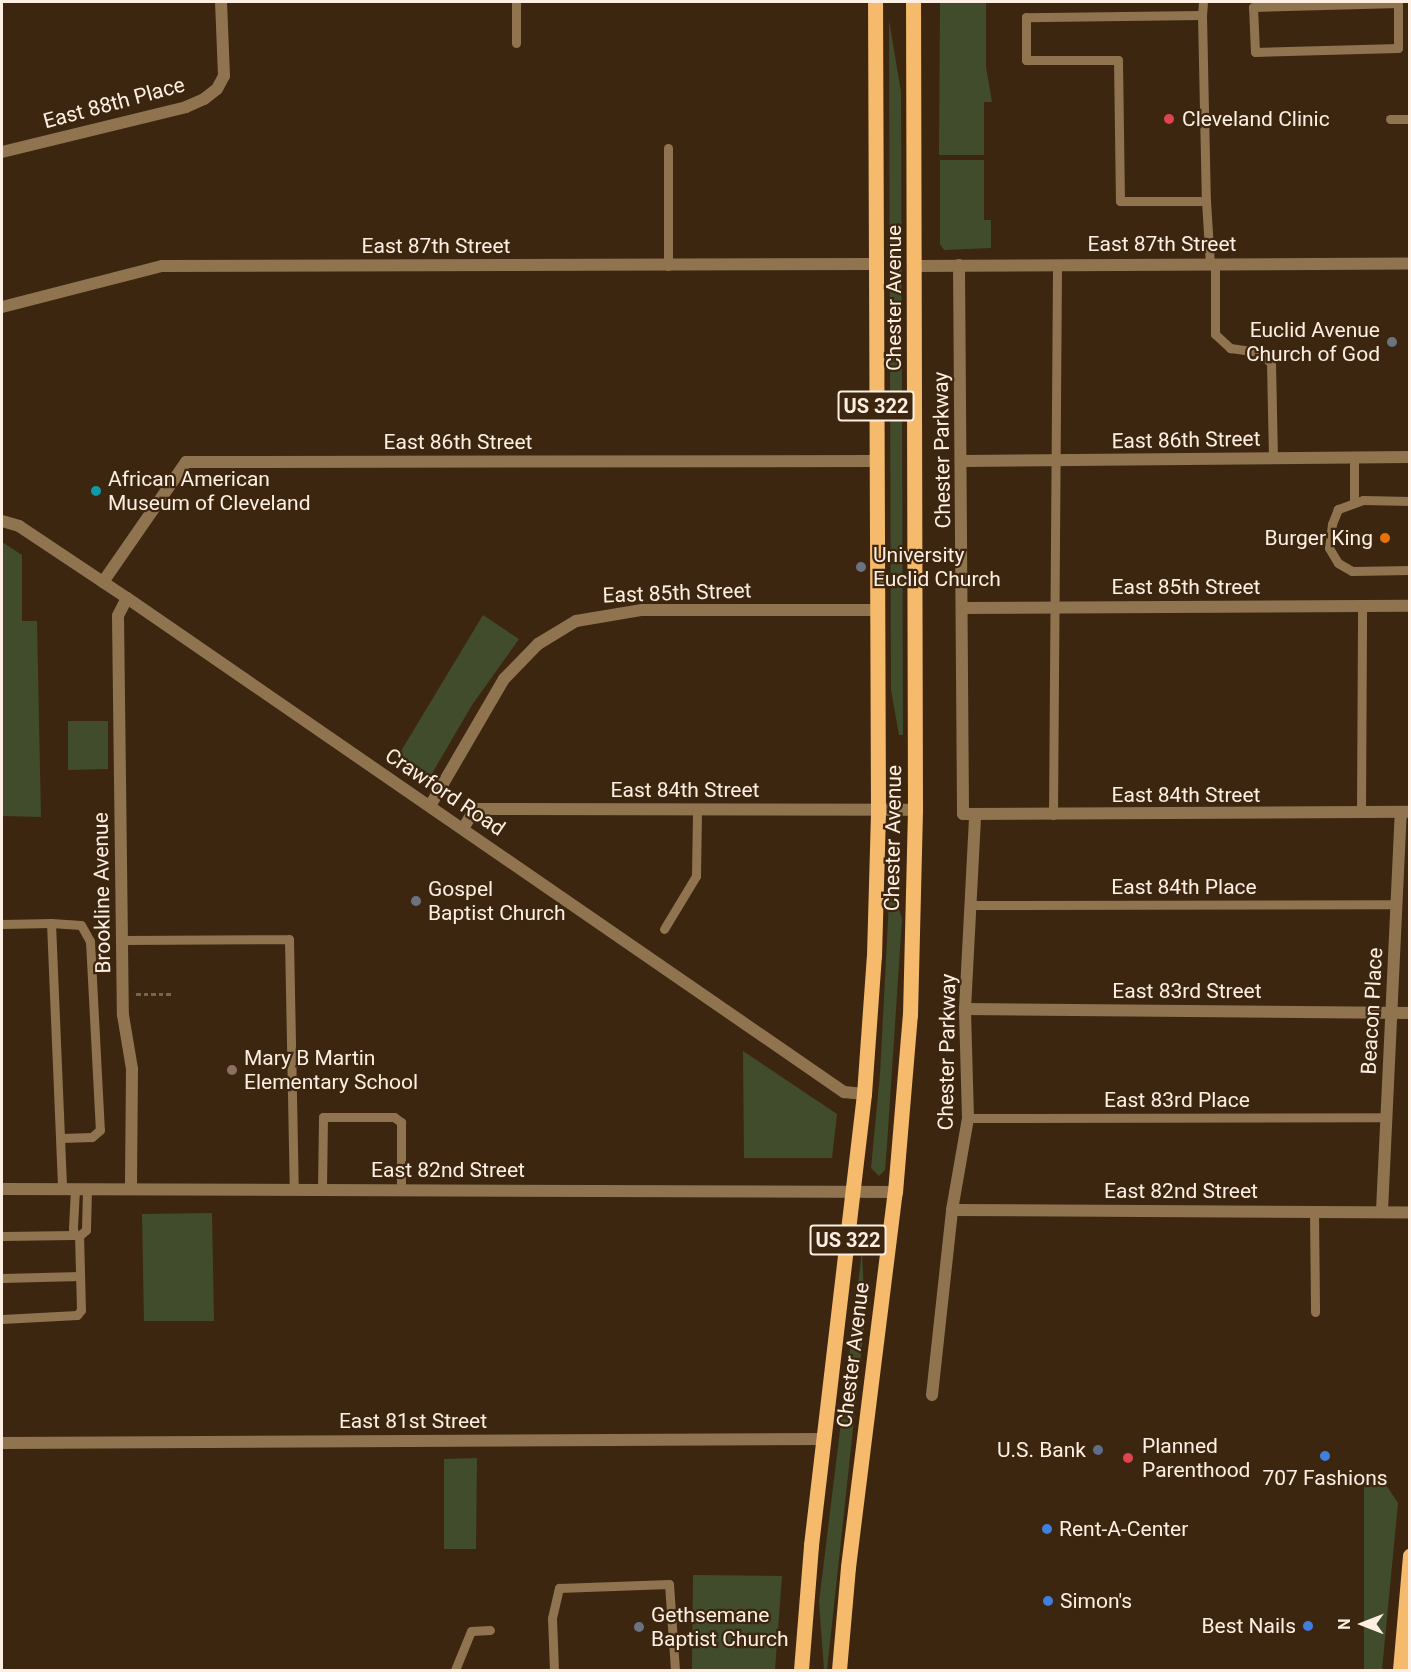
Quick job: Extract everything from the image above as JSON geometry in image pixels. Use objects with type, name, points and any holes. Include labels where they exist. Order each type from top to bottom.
[{"type":"main road","name":"Chester Avenue","points":[[801,1671],[824,1439],[864,1094],[874,956],[878,811],[875,2]]},
{"type":"main road","name":"Chester Avenue","points":[[839,1671],[848,1567],[895,1192],[910,1015],[915,810],[913,2]]},
{"type":"main road","points":[[1400,1671],[1410,1555]]},
{"type":"street","name":"East 88th Place","points":[[2,152],[186,107],[204,99],[217,89],[224,76],[221,2]]},
{"type":"street","name":"East 87th Street","points":[[915,266],[1410,263]]},
{"type":"street","name":"East 87th Street","points":[[2,307],[162,266],[875,264]]},
{"type":"street","name":"Chester Parkway","points":[[932,1395],[952,1210],[968,1118],[965,1009],[972,905],[963,608],[959,265]]},
{"type":"street","name":"East 86th Street","points":[[962,461],[1410,457]]},
{"type":"street","name":"East 86th Street","points":[[103,582],[186,462],[876,461]]},
{"type":"street","name":"Crawford Road","points":[[2,521],[19,526],[127,598],[464,827],[844,1092],[864,1094]]},
{"type":"street","name":"Brookline Avenue","points":[[127,598],[117,616],[123,1015],[132,1069],[131,1189]]},
{"type":"street","name":"East 85th Street","points":[[963,608],[1410,606]]},
{"type":"street","name":"East 85th Street","points":[[430,806],[504,679],[538,644],[576,621],[642,610],[877,610]]},
{"type":"street","name":"East 84th Street","points":[[464,827],[475,809],[915,810]]},
{"type":"street","name":"East 84th Street","points":[[969,815],[1405,812]]},
{"type":"street","name":"Beacon Place","points":[[1382,1211],[1396,904],[1405,812]]},
{"type":"street","name":"East 83rd Street","points":[[965,1009],[1410,1013]]},
{"type":"street","name":"East 82nd Street","points":[[2,1189],[854,1190],[895,1192]]},
{"type":"street","name":"East 82nd Street","points":[[952,1210],[1410,1212]]},
{"type":"street","name":"East 81st Street","points":[[2,1443],[824,1439]]},
{"type":"lane","points":[[516,2],[516,43]]},
{"type":"lane","points":[[1203,2],[1206,201],[1213,264],[1215,334],[1230,348],[1258,352],[1272,363],[1273,458]]},
{"type":"lane","points":[[1323,3],[1398,3],[1398,48],[1256,52],[1253,7],[1323,3]]},
{"type":"lane","points":[[1202,15],[1026,17],[1026,60],[1118,60],[1120,201],[1206,201]]},
{"type":"lane","points":[[1390,119],[1410,119]]},
{"type":"lane","points":[[668,148],[668,266]]},
{"type":"lane","points":[[1053,815],[1057,264]]},
{"type":"lane","points":[[1354,458],[1354,503]]},
{"type":"lane","points":[[1410,501],[1354,503],[1338,509],[1332,524],[1329,548],[1338,563],[1352,571],[1410,570]]},
{"type":"lane","points":[[1361,813],[1362,606]]},
{"type":"lane","points":[[664,929],[696,876],[698,810]]},
{"type":"lane","name":"East 84th Place","points":[[972,905],[1396,904]]},
{"type":"lane","points":[[2,1319],[77,1315],[81,1310],[75,1189],[61,1138],[51,923]]},
{"type":"lane","points":[[2,924],[51,923],[81,926],[90,941],[100,1130],[92,1137],[61,1138]]},
{"type":"lane","points":[[122,940],[289,939],[294,1189]]},
{"type":"lane","points":[[322,1189],[323,1117],[394,1117],[400,1122],[401,1189]]},
{"type":"lane","name":"East 83rd Place","points":[[968,1118],[1386,1117]]},
{"type":"lane","points":[[1314,1211],[1315,1312]]},
{"type":"lane","points":[[2,1236],[77,1235]]},
{"type":"lane","points":[[2,1278],[80,1276]]},
{"type":"lane","points":[[554,1671],[552,1618],[559,1588],[669,1584],[675,1671]]},
{"type":"lane","points":[[455,1671],[471,1631],[490,1630]]},
{"type":"path","points":[[131,994],[172,994]]},
{"type":"green space","points":[[940,2],[986,2],[986,67],[992,102],[984,102],[984,155],[939,155]]},
{"type":"green space","points":[[889,20],[901,92],[903,735],[899,735],[891,690]]},
{"type":"green space","points":[[940,160],[984,160],[984,220],[991,220],[991,248],[944,250],[940,244]]},
{"type":"green space","points":[[2,542],[22,555],[22,621],[37,621],[41,817],[2,816]]},
{"type":"green space","points":[[483,615],[519,639],[472,705],[430,777],[398,756]]},
{"type":"green space","points":[[68,721],[108,721],[108,769],[68,770]]},
{"type":"green space","points":[[890,882],[902,919],[885,1170],[879,1176],[871,1168],[880,1074]]},
{"type":"green space","points":[[743,1051],[837,1114],[832,1158],[744,1158]]},
{"type":"green space","points":[[212,1213],[214,1321],[144,1321],[142,1214]]},
{"type":"green space","points":[[862,1251],[865,1318],[827,1670],[824,1670],[819,1602]]},
{"type":"green space","points":[[477,1458],[476,1549],[444,1549],[444,1459]]},
{"type":"green space","points":[[1364,1484],[1386,1485],[1398,1503],[1382,1670],[1364,1670]]},
{"type":"green space","points":[[693,1575],[782,1576],[775,1670],[692,1670]]},
{"type":"place","name":"Cleveland Clinic","points":[[1169,119]]},
{"type":"place","name":"Euclid Avenue Church of God","points":[[1392,342]]},
{"type":"place","name":"African American Museum of Cleveland","points":[[96,491]]},
{"type":"place","name":"Burger King","points":[[1385,538]]},
{"type":"place","name":"University Euclid Church","points":[[861,567]]},
{"type":"place","name":"Gospel Baptist Church","points":[[416,901]]},
{"type":"place","name":"Mary B Martin Elementary School","points":[[232,1070]]},
{"type":"place","name":"U.S. Bank","points":[[1098,1450]]},
{"type":"place","name":"707 Fashions","points":[[1325,1456]]},
{"type":"place","name":"Planned Parenthood","points":[[1128,1458]]},
{"type":"place","name":"Rent-A-Center","points":[[1047,1529]]},
{"type":"place","name":"Simon's","points":[[1048,1601]]},
{"type":"place","name":"Best Nails","points":[[1308,1626]]},
{"type":"place","name":"Gethsemane Baptist Church","points":[[639,1627]]}]
